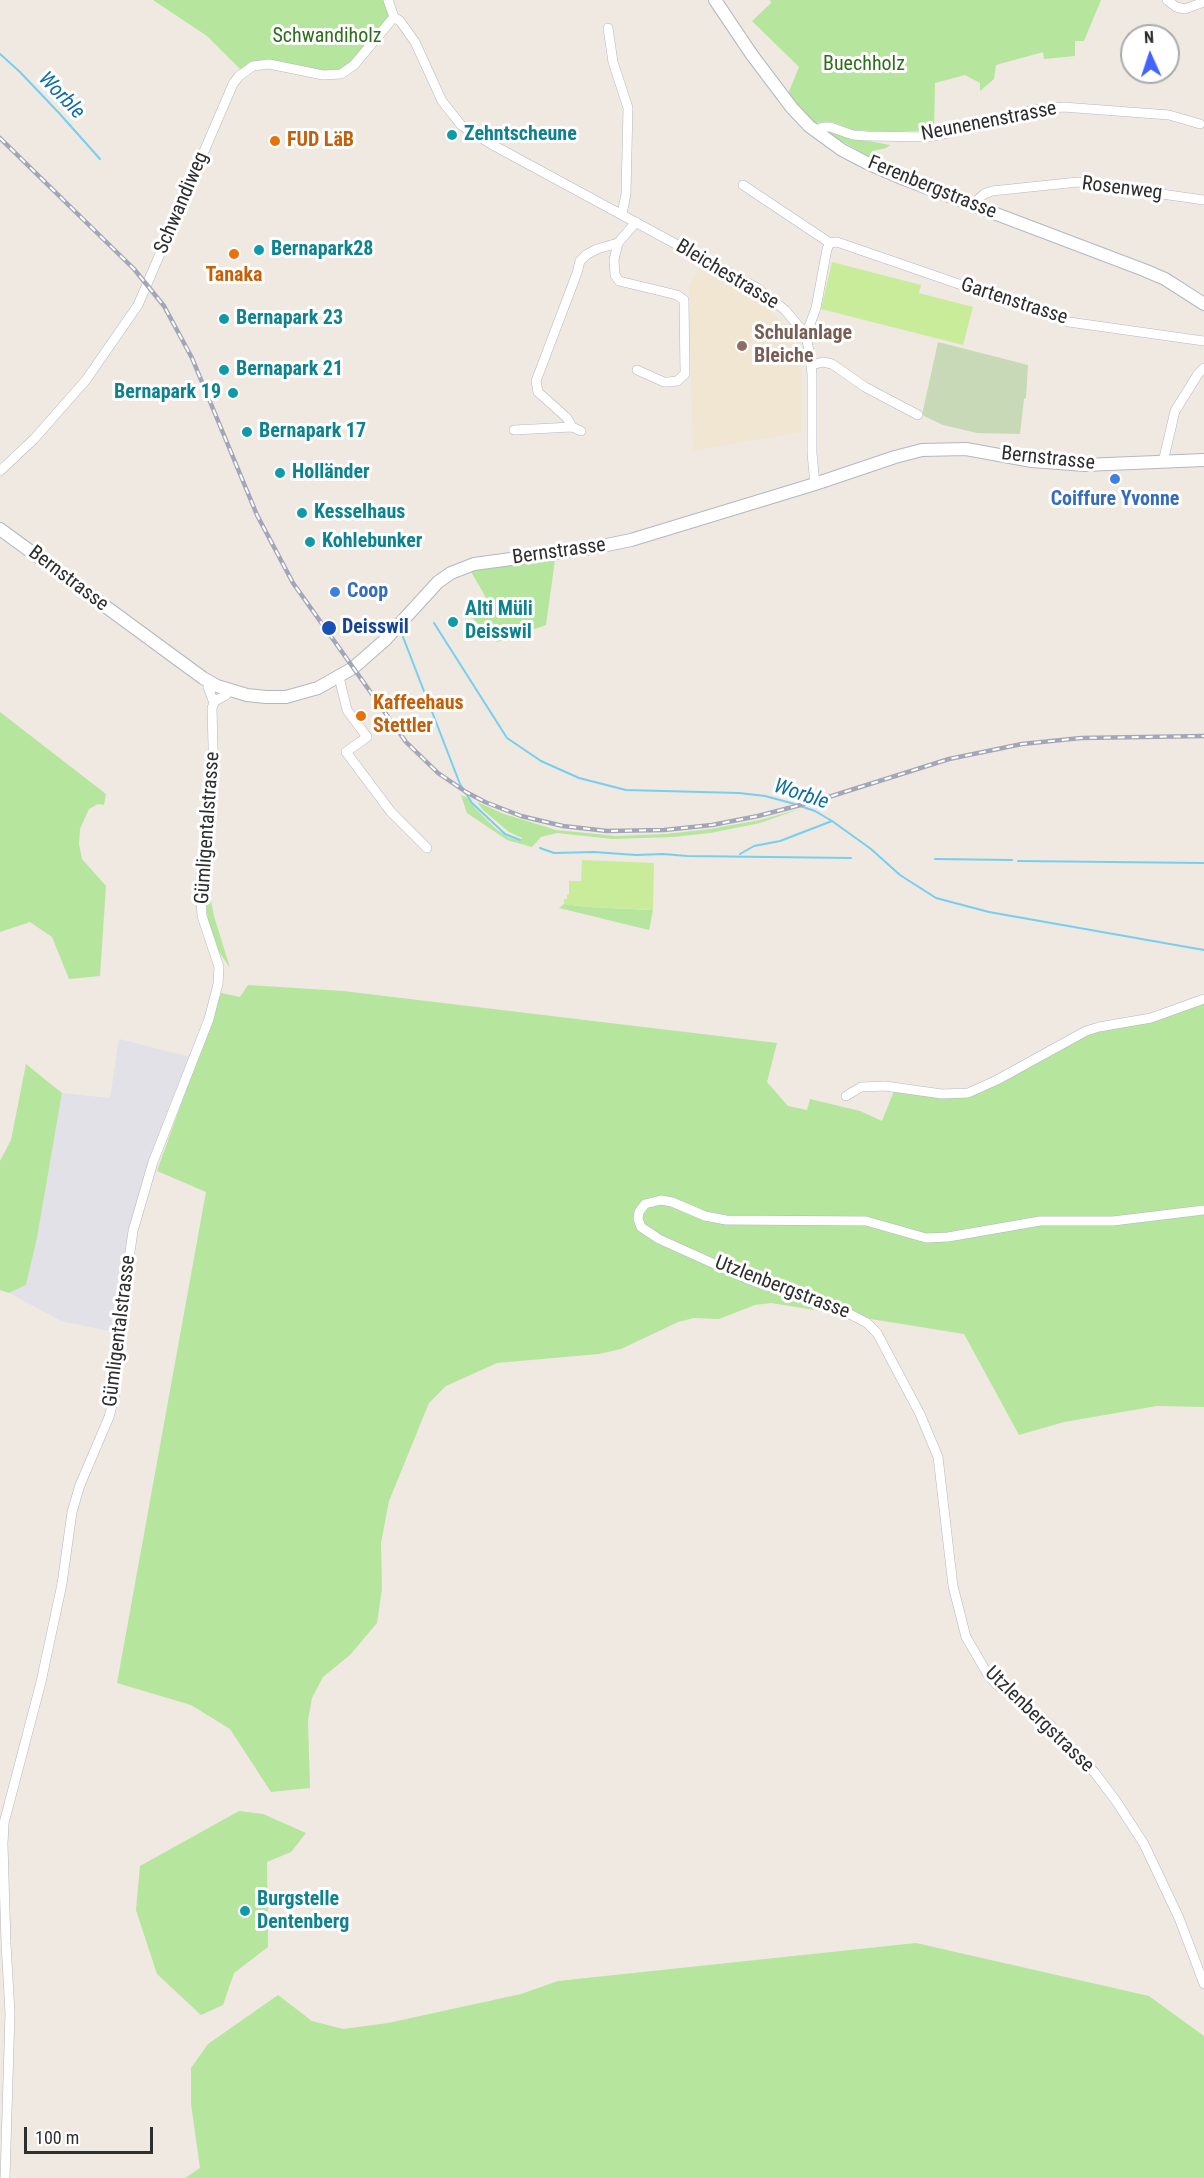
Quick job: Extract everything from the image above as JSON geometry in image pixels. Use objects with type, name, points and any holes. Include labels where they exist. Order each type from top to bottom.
[{"type":"main road","name":"Ferenbergstrasse","points":[[715,0],[779,92],[815,131],[842,150],[867,163],[972,205],[1144,270],[1164,279],[1204,304]]},
{"type":"main road","name":"Bernstrasse","points":[[0,529],[209,681],[230,690],[256,696],[286,697],[318,688],[339,677],[373,652],[438,582],[459,569],[482,562],[592,548],[631,540],[908,453],[946,448],[966,449],[1053,463],[1085,465],[1204,460]]},
{"type":"street","points":[[388,0],[394,17]]},
{"type":"street","points":[[1167,0],[1185,9],[1204,2]]},
{"type":"street","name":"Bleichestrasse","points":[[394,17],[400,21],[415,42],[442,101],[461,125],[491,144],[766,294],[785,310],[806,335],[812,364],[812,453],[815,484]]},
{"type":"street","name":"Schwandiweg","points":[[1,471],[34,439],[79,388],[136,310],[233,84],[239,76],[248,69],[263,64],[323,75],[341,74],[354,65],[394,17]]},
{"type":"street","points":[[608,28],[613,62],[628,108],[626,194],[621,214]]},
{"type":"street","name":"Neunenenstrasse","points":[[815,131],[823,127],[831,127],[853,135],[928,136],[948,133],[1033,110],[1063,107],[1169,115],[1200,124]]},
{"type":"street","name":"Rosenweg","points":[[972,205],[992,191],[1078,182],[1204,200]]},
{"type":"street","name":"Gartenstrasse","points":[[743,185],[830,243],[837,242],[1068,322],[1204,341]]},
{"type":"street","points":[[636,222],[618,243],[614,260],[615,275],[619,281],[677,295],[684,300],[685,374],[677,381],[669,382],[637,370]]},
{"type":"street","points":[[514,430],[576,429],[538,392],[536,381],[570,294],[580,261],[597,249],[618,243]]},
{"type":"street","points":[[806,335],[816,309],[825,256],[830,243]]},
{"type":"street","points":[[812,364],[823,362],[832,364],[865,387],[918,415]]},
{"type":"street","points":[[1163,462],[1175,411],[1204,368]]},
{"type":"street","points":[[339,677],[347,710],[367,737],[346,752],[364,774],[374,792],[427,848]]},
{"type":"street","name":"Gümligentalstrasse","points":[[5,2178],[10,2013],[6,1944],[4,1823],[41,1682],[62,1584],[72,1512],[80,1485],[109,1417],[115,1394],[118,1335],[133,1231],[153,1162],[209,1019],[218,984],[219,967],[204,926],[200,896],[214,781],[212,712],[214,703],[208,687],[209,681]]},
{"type":"street","points":[[214,703],[230,690]]},
{"type":"street","points":[[846,1096],[861,1087],[885,1086],[942,1094],[969,1093],[1086,1031],[1151,1018],[1204,999]]},
{"type":"street","name":"Utzlenbergstrasse","points":[[1204,1210],[1113,1221],[1040,1221],[948,1237],[926,1238],[866,1221],[726,1220],[705,1216],[672,1202],[661,1200],[645,1204],[639,1212],[638,1219],[641,1227],[659,1239],[750,1280],[846,1312],[867,1323],[878,1333],[910,1394],[936,1451],[943,1486],[953,1586],[966,1637],[987,1673],[997,1685],[1047,1722],[1095,1773],[1116,1801],[1144,1844],[1179,1918],[1204,1984]]},
{"type":"shaded area","name":"Schulanlage Bleiche","points":[[700,268],[759,300],[786,326],[802,366],[801,432],[693,451],[689,287]]},
{"type":"shaded area","points":[[119,1039],[190,1057],[167,1111],[129,1230],[114,1332],[61,1321],[9,1293],[26,1285],[37,1238],[62,1093],[110,1098]]},
{"type":"green space","name":"Schwandiholz","points":[[153,0],[388,0],[394,17],[341,74],[276,65],[243,72],[207,36]]},
{"type":"green space","name":"Buechholz","points":[[770,0],[1101,0],[1084,41],[1075,41],[1075,56],[1044,59],[1043,52],[996,65],[994,79],[980,91],[980,83],[965,75],[935,83],[934,130],[888,132],[853,130],[832,122],[814,123],[803,112],[788,94],[799,67],[752,21],[771,3]]},
{"type":"green space","points":[[824,131],[890,145],[873,151],[870,157]]},
{"type":"green space","points":[[832,262],[921,285],[919,293],[973,307],[963,345],[821,309]]},
{"type":"green space","points":[[938,342],[1028,365],[1026,398],[1024,399],[1020,434],[977,433],[943,425],[922,415]]},
{"type":"green space","points":[[555,560],[546,625],[497,642],[471,617],[491,606],[470,570]]},
{"type":"green space","points":[[0,712],[106,794],[104,805],[98,804],[89,809],[80,829],[79,844],[82,859],[106,886],[100,976],[69,979],[52,937],[30,922],[0,932]]},
{"type":"green space","points":[[461,795],[468,798],[496,829],[520,841],[522,838],[509,832],[477,802],[504,814],[556,830],[616,836],[710,829],[760,820],[800,809],[760,823],[710,833],[612,839],[557,833],[541,837],[532,847],[507,840],[467,813]]},
{"type":"green space","points":[[582,860],[654,863],[653,910],[564,904],[564,899],[567,899],[569,894],[569,881],[581,881]]},
{"type":"green space","points":[[207,874],[210,874],[210,896],[214,916],[230,968],[218,950],[208,921],[205,897]]},
{"type":"green space","points":[[564,904],[653,910],[649,930],[559,908]]},
{"type":"green space","points":[[248,985],[343,991],[777,1043],[767,1082],[788,1106],[807,1110],[810,1099],[860,1111],[882,1121],[896,1086],[961,1094],[1062,1043],[1111,1025],[1204,999],[1204,1407],[1157,1406],[1064,1422],[1019,1435],[964,1334],[771,1303],[755,1305],[719,1319],[694,1318],[678,1322],[621,1349],[599,1354],[497,1363],[446,1386],[429,1403],[389,1501],[381,1543],[382,1589],[377,1623],[350,1655],[323,1677],[312,1698],[308,1720],[310,1788],[271,1792],[230,1729],[191,1705],[117,1683],[206,1192],[157,1171],[221,993],[240,997]]},
{"type":"green space","points":[[26,1064],[62,1093],[37,1238],[26,1285],[9,1293],[0,1290],[0,1161],[11,1140]]},
{"type":"green space","points":[[239,1811],[263,1814],[306,1833],[291,1852],[267,1862],[268,1947],[234,1973],[223,2005],[201,2015],[157,1974],[136,1910],[140,1866]]},
{"type":"green space","points":[[916,1943],[1149,1996],[1204,2036],[1204,2178],[185,2178],[200,2168],[191,2104],[191,2068],[208,2044],[278,1995],[312,2021],[343,2029],[388,2023],[521,1994],[558,1981]]},
{"type":"waterway","name":"Worble","points":[[0,54],[20,72],[100,159]]},
{"type":"waterway","name":"Worble","points":[[434,623],[507,738],[541,761],[579,778],[626,790],[739,793],[765,796],[791,803],[815,811],[832,821],[871,849],[900,875],[936,898],[989,912],[1204,950]]},
{"type":"waterway","points":[[403,637],[460,784],[472,803],[505,834],[520,840]]},
{"type":"waterway","points":[[740,854],[754,846],[780,841],[832,821]]},
{"type":"waterway","points":[[540,848],[554,853],[851,858]]},
{"type":"waterway","points":[[935,859],[1012,860]]},
{"type":"waterway","points":[[1018,861],[1204,863]]},
{"type":"railway","points":[[0,138],[134,269],[164,306],[192,358],[257,515],[293,583],[406,742],[438,773],[485,802],[521,816],[563,826],[607,831],[664,830],[712,825],[758,816],[816,801],[949,759],[1022,744],[1081,738],[1204,736]]},
{"type":"place","name":"Zehntscheune","points":[[452,135]]},
{"type":"place","name":"FUD LäB","points":[[275,141]]},
{"type":"place","name":"Bernapark28","points":[[259,250]]},
{"type":"place","name":"Tanaka","points":[[234,254]]},
{"type":"place","name":"Bernapark 23","points":[[224,319]]},
{"type":"place","name":"Schulanlage Bleiche","points":[[742,346]]},
{"type":"place","name":"Bernapark 21","points":[[224,370]]},
{"type":"place","name":"Bernapark 19","points":[[233,393]]},
{"type":"place","name":"Bernapark 17","points":[[247,432]]},
{"type":"place","name":"Holländer","points":[[280,473]]},
{"type":"place","name":"Coiffure Yvonne","points":[[1115,479]]},
{"type":"place","name":"Kesselhaus","points":[[302,513]]},
{"type":"place","name":"Kohlebunker","points":[[310,542]]},
{"type":"place","name":"Coop","points":[[335,592]]},
{"type":"place","name":"Alti Müli Deisswil","points":[[453,622]]},
{"type":"place","name":"Deisswil","points":[[329,628]]},
{"type":"place","name":"Kaffeehaus Stettler","points":[[361,716]]},
{"type":"place","name":"Burgstelle Dentenberg","points":[[245,1911]]}]
